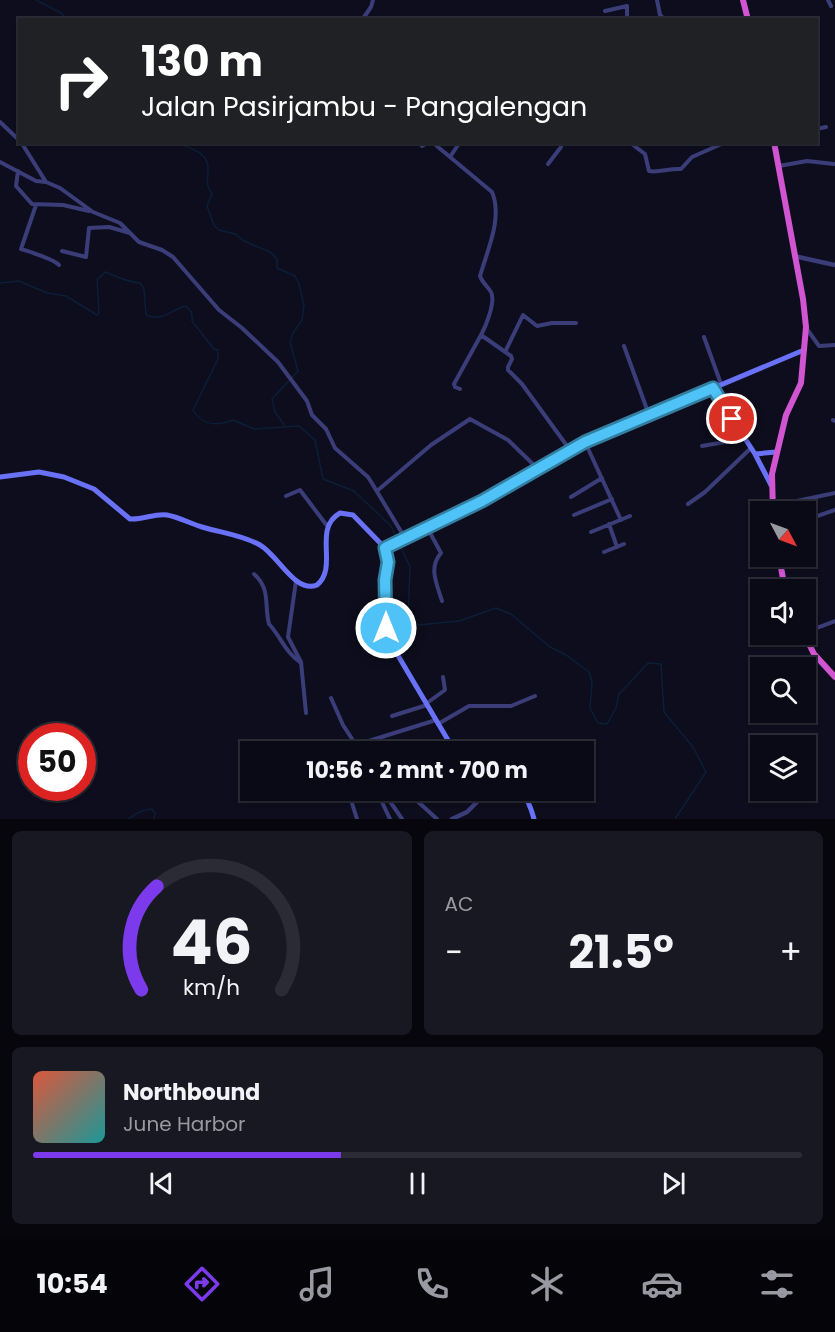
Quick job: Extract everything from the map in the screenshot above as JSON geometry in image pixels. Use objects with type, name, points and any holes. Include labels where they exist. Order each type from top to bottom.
[{"type":"highway","points":[[743,0],[747,18]]},
{"type":"highway","points":[[772,501],[771,485],[776,452],[788,408],[801,383],[806,327],[803,299],[774,144]]},
{"type":"highway","points":[[810,645],[814,654],[835,677]]},
{"type":"main road","points":[[385,548],[429,529],[482,501],[585,442],[804,350]]},
{"type":"main road","points":[[713,388],[755,454],[771,485]]},
{"type":"main road","points":[[755,454],[776,452]]},
{"type":"main road","points":[[0,477],[27,472],[51,473],[94,489],[130,519],[166,515],[204,528],[232,534],[261,545],[296,581],[301,585],[313,587],[324,578],[328,527],[335,516],[340,513],[352,514],[385,548],[388,562],[385,580],[386,628],[390,642],[448,741]]},
{"type":"main road","points":[[529,801],[534,819]]},
{"type":"street","points":[[363,18],[373,0]]},
{"type":"street","points":[[657,0],[660,15],[663,18]]},
{"type":"street","points":[[828,0],[831,6]]},
{"type":"street","points":[[605,10],[627,6],[627,18]]},
{"type":"street","points":[[0,122],[18,140]]},
{"type":"street","points":[[818,129],[825,127]]},
{"type":"street","points":[[21,144],[46,182]]},
{"type":"street","points":[[434,144],[486,186],[495,199],[496,212],[492,234],[480,276],[492,293],[492,301],[485,328],[454,384],[460,389]]},
{"type":"street","points":[[450,157],[459,144]]},
{"type":"street","points":[[548,164],[561,144]]},
{"type":"street","points":[[632,144],[645,154],[649,171],[658,172],[671,168],[681,169],[692,157],[721,144]]},
{"type":"street","points":[[778,167],[807,161],[834,164]]},
{"type":"street","points":[[0,162],[36,181],[46,182],[60,188],[93,212]]},
{"type":"street","points":[[18,171],[16,186],[29,202],[36,205],[63,205],[115,220],[139,242],[162,250],[173,257],[219,310],[278,362],[307,401],[312,415],[324,427],[334,446],[368,477],[405,539]]},
{"type":"street","points":[[36,205],[21,249],[34,252],[43,259],[55,261],[59,265]]},
{"type":"street","points":[[62,251],[86,257],[89,228],[109,228],[131,233]]},
{"type":"street","points":[[794,256],[835,265]]},
{"type":"street","points":[[505,352],[523,315],[537,326],[552,323],[576,323]]},
{"type":"street","points":[[806,327],[819,346],[835,345]]},
{"type":"street","points":[[481,335],[512,358],[508,370],[522,384],[570,450]]},
{"type":"street","points":[[704,337],[721,385]]},
{"type":"street","points":[[624,346],[649,415]]},
{"type":"street","points":[[377,491],[431,445],[470,419],[508,440],[538,469]]},
{"type":"street","points":[[702,446],[715,445],[742,436]]},
{"type":"street","points":[[585,442],[621,520]]},
{"type":"street","points":[[688,504],[705,492],[751,448]]},
{"type":"street","points":[[572,497],[602,477]]},
{"type":"street","points":[[286,496],[300,490],[328,527]]},
{"type":"street","points":[[803,501],[834,493],[835,501]]},
{"type":"street","points":[[574,514],[612,499]]},
{"type":"street","points":[[816,517],[835,510]]},
{"type":"street","points":[[591,532],[630,516]]},
{"type":"street","points":[[609,524],[617,547]]},
{"type":"street","points":[[429,529],[441,554],[435,561],[434,575],[442,601]]},
{"type":"street","points":[[604,552],[624,544]]},
{"type":"street","points":[[255,574],[267,593],[269,624],[278,633],[288,652],[301,662]]},
{"type":"street","points":[[296,581],[288,637],[301,662],[306,713]]},
{"type":"street","points":[[816,629],[835,621]]},
{"type":"street","points":[[392,716],[426,704],[446,690],[443,677]]},
{"type":"street","points":[[331,698],[343,725],[356,745],[437,722],[469,706],[511,706],[535,696]]},
{"type":"street","points":[[351,801],[357,819]]},
{"type":"street","points":[[382,801],[390,819]]},
{"type":"street","points":[[391,801],[402,819]]},
{"type":"street","points":[[417,801],[437,819]]},
{"type":"street","points":[[452,819],[467,812],[476,801]]},
{"type":"waterway","points":[[36,0],[66,18]]},
{"type":"waterway","points":[[178,144],[201,154],[208,164],[208,185],[212,194],[207,206],[214,225],[219,230],[235,234],[244,241],[270,252],[277,259],[277,268],[295,276],[299,284],[304,306],[302,320],[290,342],[298,371],[272,399],[275,412],[285,426]]},
{"type":"waterway","points":[[0,283],[19,281],[47,293],[66,296],[97,315],[99,313],[97,280],[105,272],[140,283],[144,289],[146,315],[162,317],[187,307],[191,312],[192,321],[214,349],[218,350],[218,359],[193,410],[197,415],[206,422],[216,424],[233,420],[254,429],[299,426],[315,440],[323,479],[354,491],[391,526],[397,539]]},
{"type":"waterway","points":[[399,543],[410,567],[408,618],[418,625],[459,621],[496,608],[511,614],[550,647],[566,655],[589,672],[592,682],[590,708],[598,723],[607,724],[616,708],[619,694],[648,663],[661,664],[664,712],[693,747],[706,772],[675,819]]},
{"type":"waterway","points":[[128,819],[142,811],[152,809],[155,813],[154,819]]},
{"type":"route","points":[[386,628],[385,580],[388,562],[385,548],[393,543],[450,518],[585,442],[713,388],[732,419]]}]
